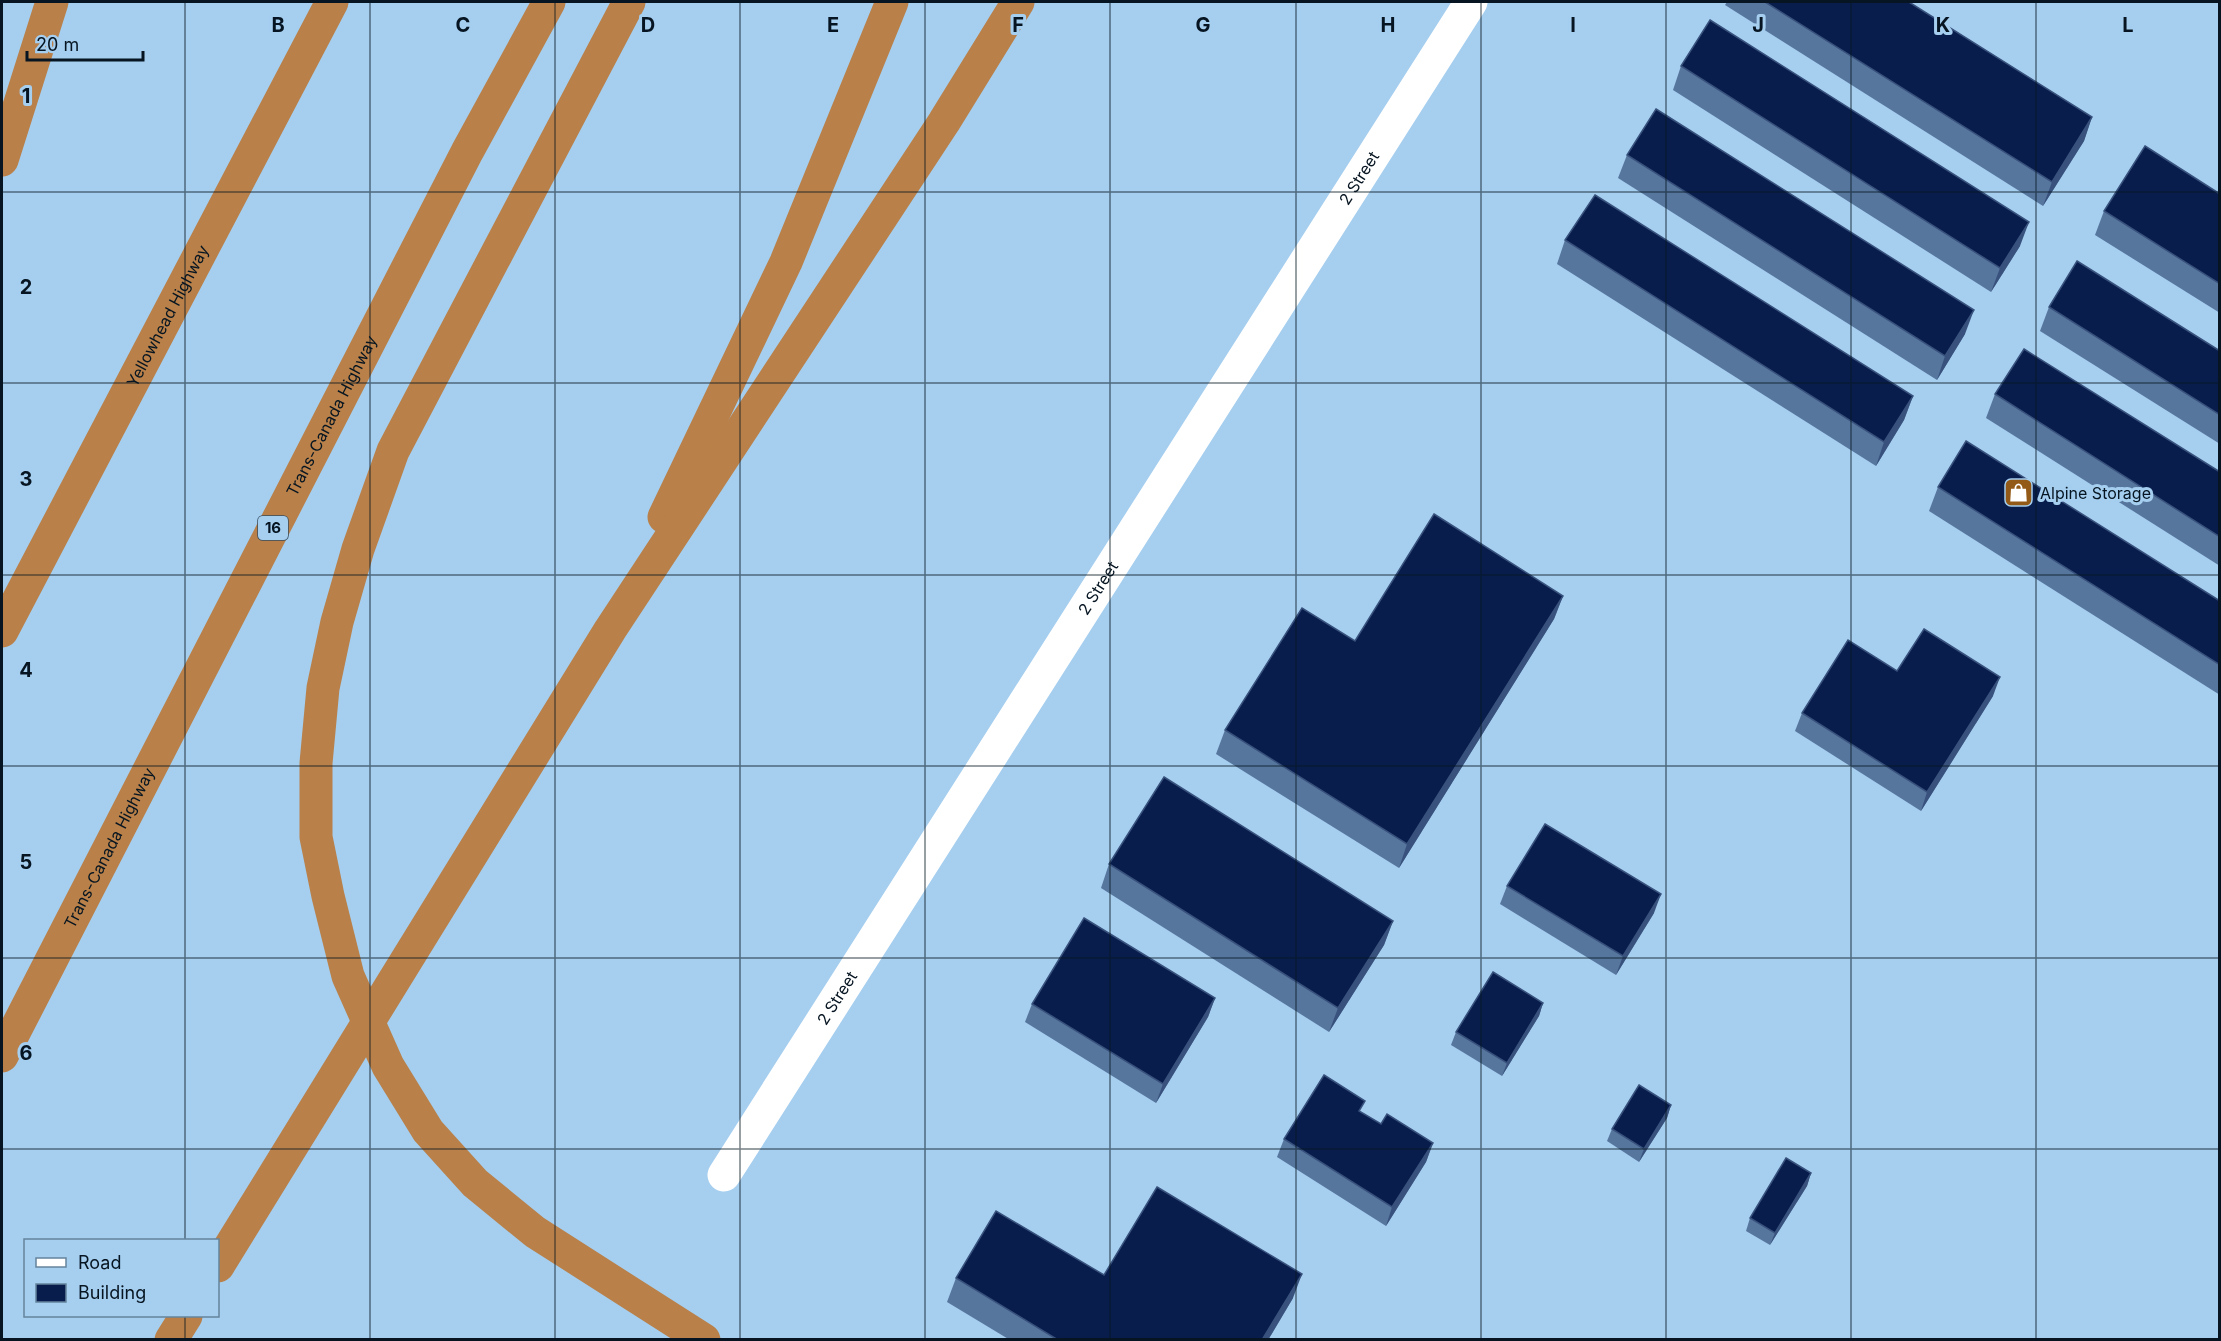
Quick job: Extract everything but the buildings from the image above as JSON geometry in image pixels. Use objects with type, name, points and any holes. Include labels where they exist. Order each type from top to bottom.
[{"type":"highway","points":[[2,160],[52,2]]},
{"type":"highway","name":"Yellowhead Highway","points":[[2,631],[332,2]]},
{"type":"highway","name":"Trans-Canada Highway","points":[[2,1056],[467,152],[549,2]]},
{"type":"highway","points":[[629,2],[393,452],[358,549],[337,622],[323,688],[316,763],[316,837],[348,976],[388,1066],[428,1131],[475,1183],[535,1232],[704,1340]]},
{"type":"highway","points":[[610,630],[786,262],[891,2]]},
{"type":"highway","points":[[219,1264],[610,630],[938,132],[1018,2]]},
{"type":"highway","points":[[171,1340],[185,1317]]},
{"type":"street","name":"2 Street","points":[[724,1175],[1471,2]]},
{"type":"place","name":"Alpine Storage","points":[[2019,493]]}]
